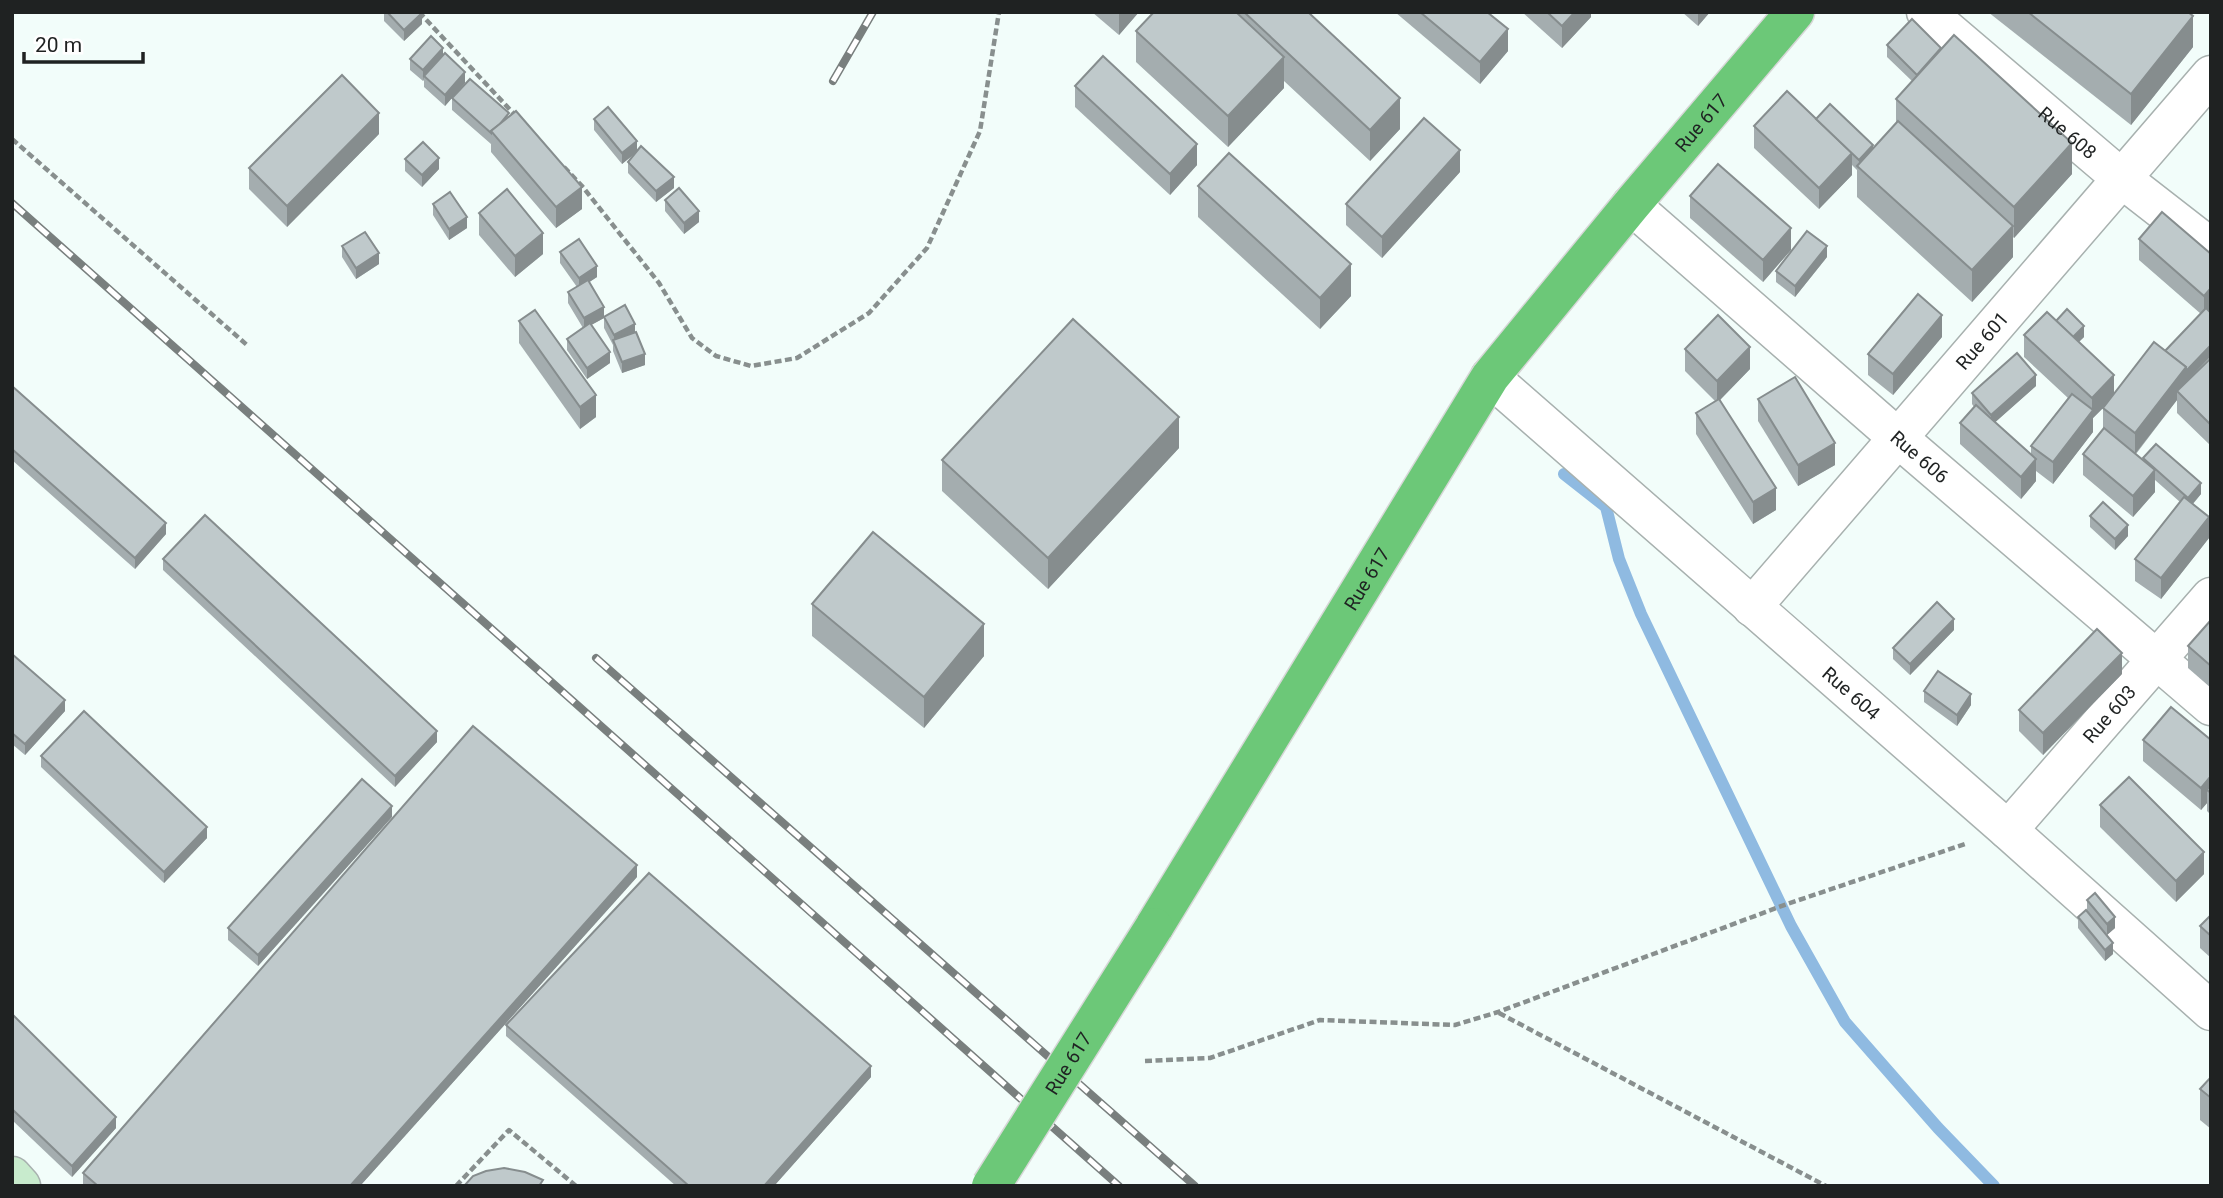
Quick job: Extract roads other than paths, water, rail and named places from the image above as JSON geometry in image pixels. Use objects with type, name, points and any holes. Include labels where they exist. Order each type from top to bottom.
[{"type":"highway","name":"Rue 617","points":[[991,1186],[1154,927],[1490,377],[1630,205],[1795,12]]},
{"type":"main road","points":[[12,1176],[21,1186]]},
{"type":"street","name":"Rue 608","points":[[1926,12],[2121,178],[2211,248]]},
{"type":"street","name":"Rue 601","points":[[1752,607],[2211,75]]},
{"type":"street","name":"Rue 606","points":[[1630,205],[2211,706]]},
{"type":"street","name":"Rue 604","points":[[1490,377],[2211,1011]]},
{"type":"street","name":"Rue 603","points":[[2008,830],[2211,597]]},
{"type":"waterway","points":[[1564,474],[1606,507],[1619,559],[1641,614],[1791,926],[1845,1022],[1938,1128],[1994,1186]]},
{"type":"railway","points":[[833,81],[873,12]]},
{"type":"railway","points":[[12,203],[1119,1186]]},
{"type":"railway","points":[[596,658],[1195,1186]]}]
